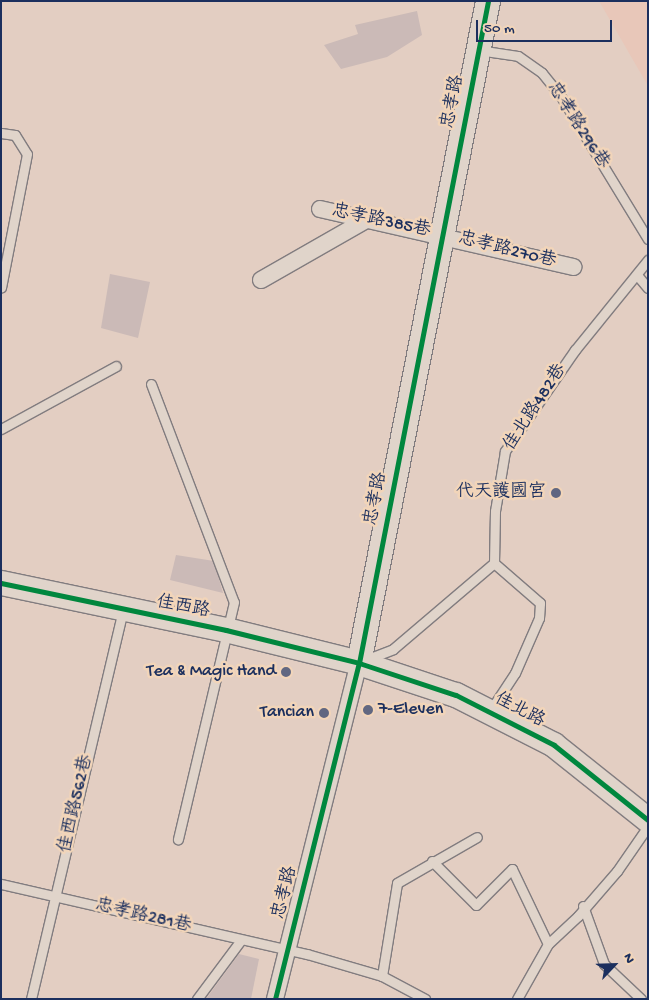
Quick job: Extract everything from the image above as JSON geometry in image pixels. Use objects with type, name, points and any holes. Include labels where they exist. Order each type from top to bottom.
[{"type":"street","name":"忠孝路","points":[[275,999],[285,950],[359,663],[488,1]]},
{"type":"street","name":"忠孝路385巷","points":[[320,208],[442,235]]},
{"type":"street","points":[[261,280],[368,219]]},
{"type":"street","name":"忠孝路270巷","points":[[442,235],[573,267]]},
{"type":"street","name":"佳西路","points":[[1,583],[226,630],[359,663]]},
{"type":"street","name":"佳北路","points":[[359,663],[456,695],[554,745],[648,820]]},
{"type":"lane","name":"忠孝路296巷","points":[[478,50],[518,56],[542,73],[560,95],[648,239]]},
{"type":"lane","points":[[1,133],[15,136],[27,154],[24,179],[1,288]]},
{"type":"lane","name":"佳北路482巷","points":[[494,563],[495,511],[505,450],[575,350],[648,260]]},
{"type":"lane","points":[[636,275],[648,288]]},
{"type":"lane","points":[[1,429],[116,366]]},
{"type":"lane","points":[[151,384],[234,602],[178,839]]},
{"type":"lane","points":[[359,663],[393,649],[494,563],[540,603],[539,618],[515,673],[490,711]]},
{"type":"lane","name":"佳西路562巷","points":[[31,999],[123,610]]},
{"type":"lane","points":[[517,999],[548,944],[578,916],[583,906],[617,871],[648,826]]},
{"type":"lane","points":[[382,976],[397,883],[432,861],[477,837]]},
{"type":"lane","points":[[432,861],[476,905],[512,869],[548,944]]},
{"type":"lane","name":"忠孝路281巷","points":[[1,884],[285,950],[382,976],[425,999]]},
{"type":"lane","points":[[583,906],[604,964],[641,999]]},
{"type":"lane","points":[[197,999],[241,940]]},
{"type":"shaded area","points":[[599,1],[648,1],[648,86]]},
{"type":"building","points":[[417,11],[422,35],[387,57],[341,69],[324,45],[358,34],[355,25]]},
{"type":"building","points":[[110,274],[150,282],[138,338],[101,328]]},
{"type":"building","points":[[176,555],[214,561],[223,593],[170,580]]},
{"type":"building","points":[[239,954],[259,959],[251,999],[206,999]]},
{"type":"cycle path","points":[[275,999],[359,663],[488,1]]},
{"type":"cycle path","points":[[1,583],[226,630],[359,663],[456,695],[554,745],[648,820]]},
{"type":"place","name":"代天護國宮","points":[[556,493]]},
{"type":"place","name":"Tea & Magic Hand","points":[[286,672]]},
{"type":"place","name":"7-Eleven","points":[[368,710]]},
{"type":"place","name":"Tancian","points":[[324,713]]}]
